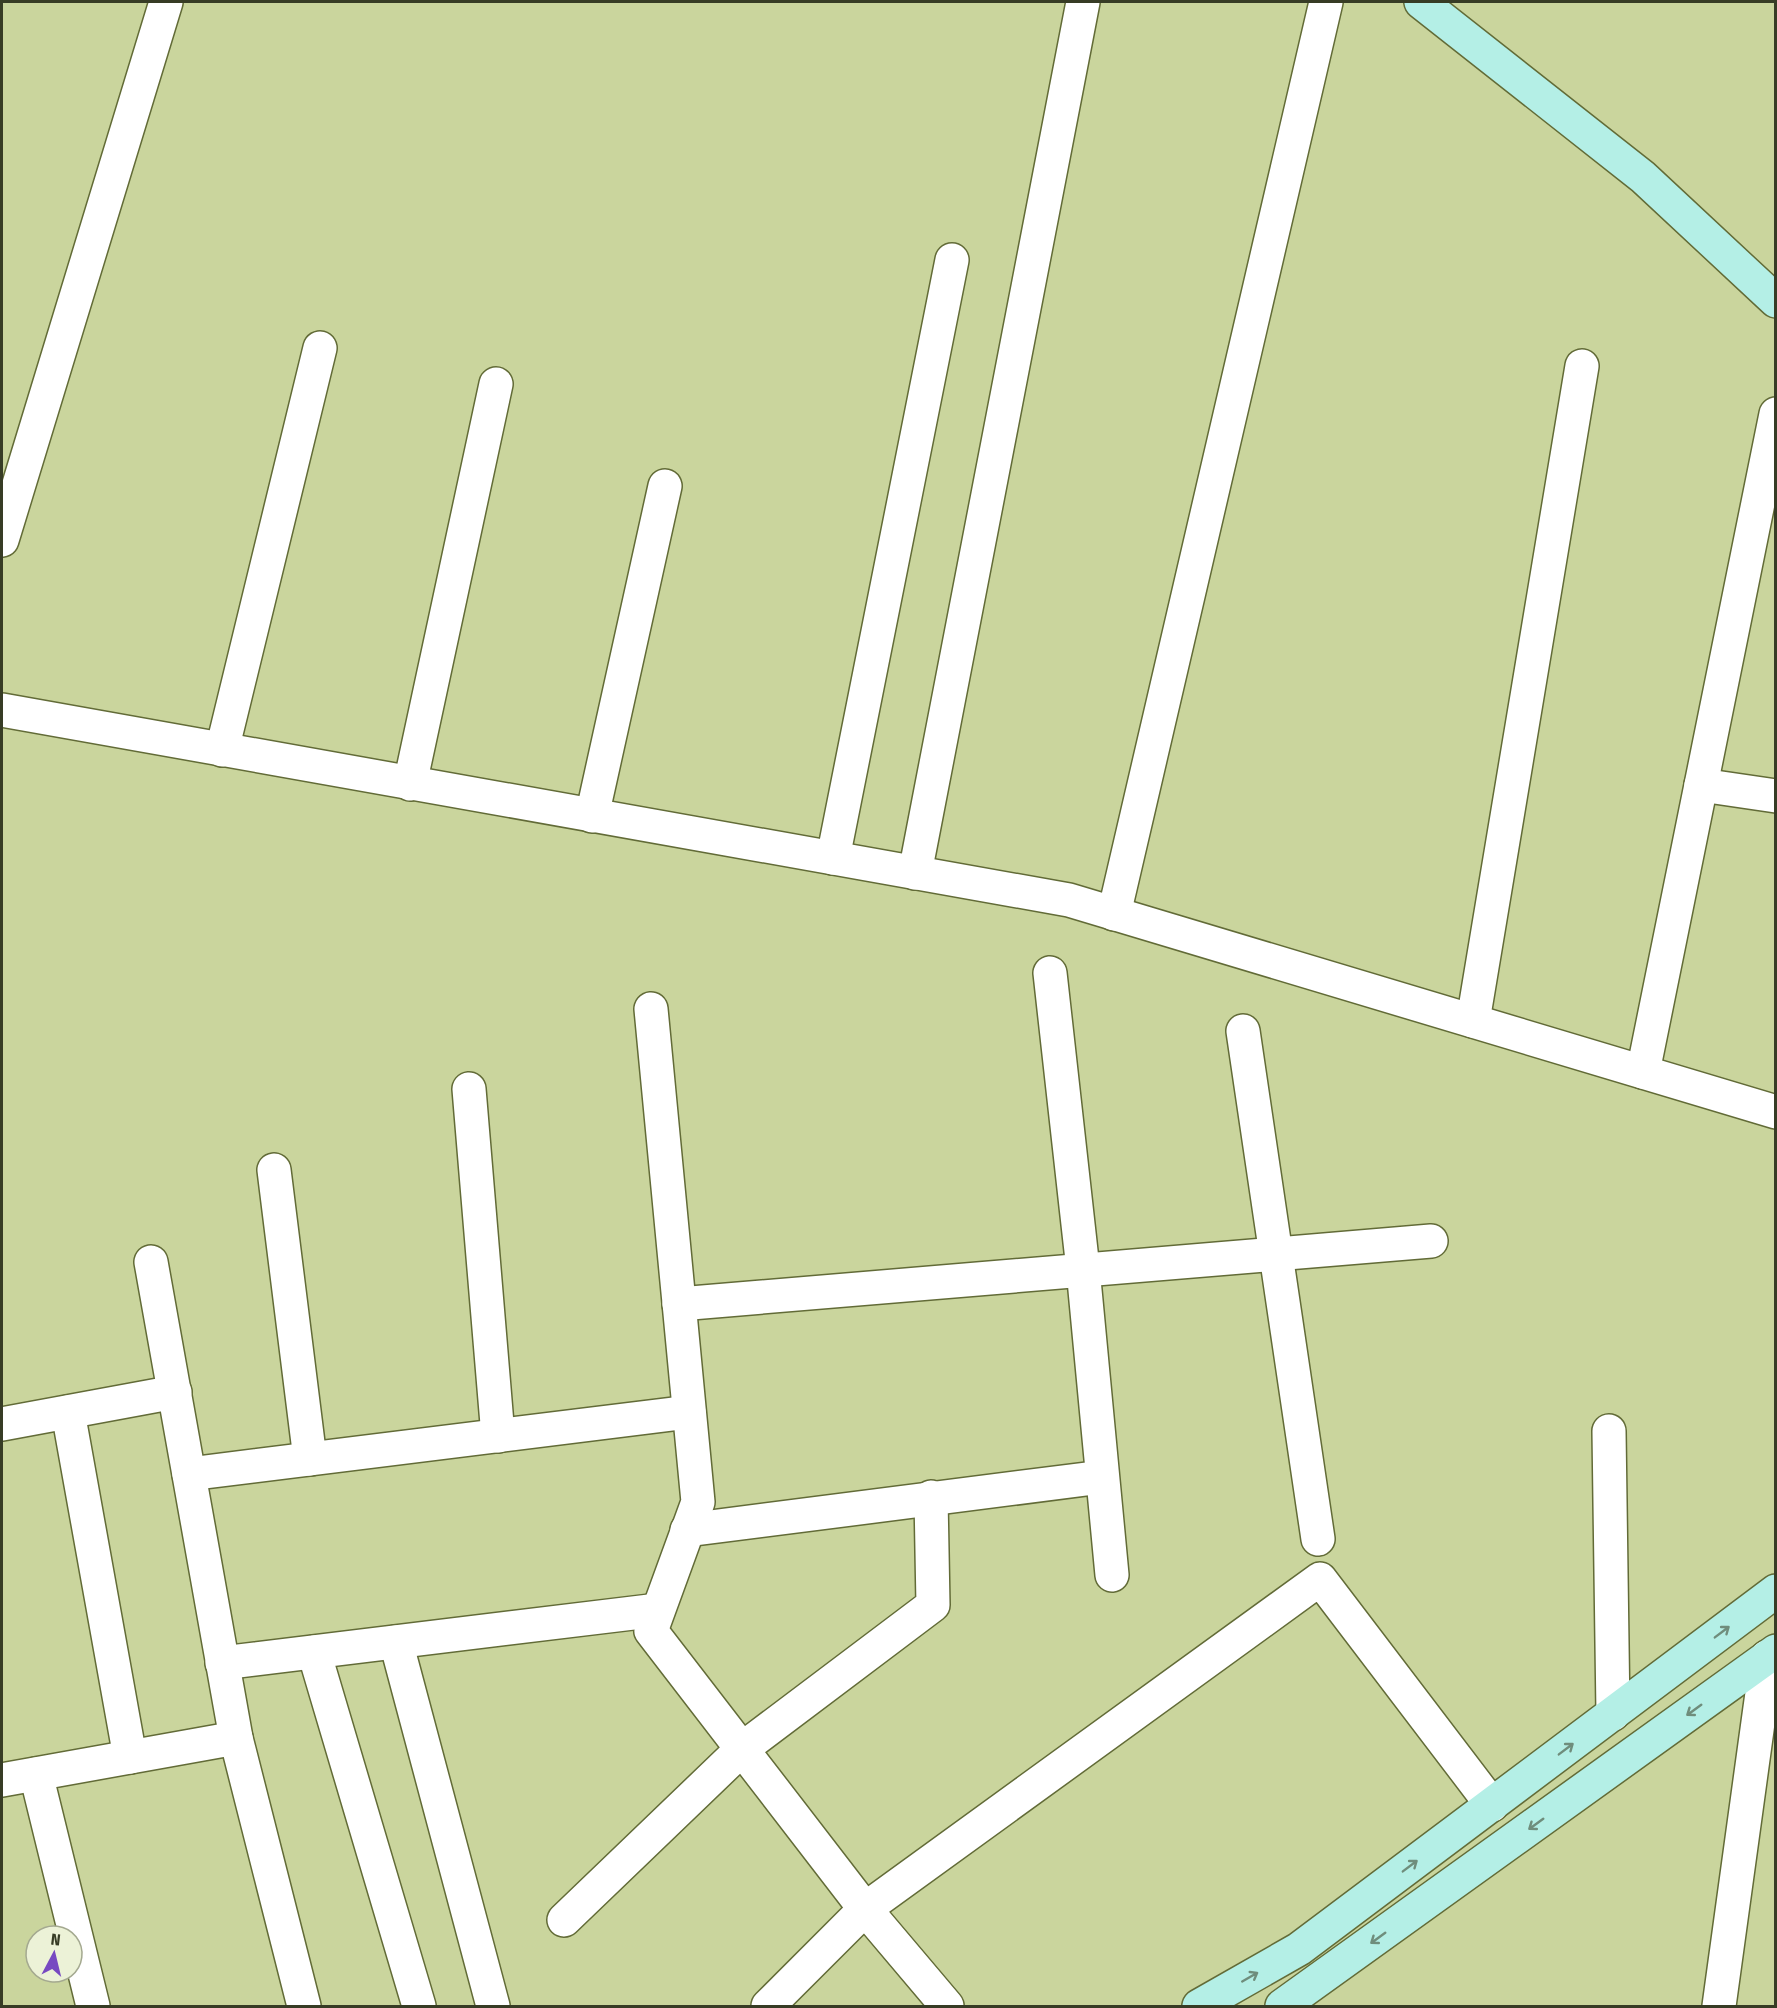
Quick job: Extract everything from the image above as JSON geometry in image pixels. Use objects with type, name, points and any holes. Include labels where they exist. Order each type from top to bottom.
[{"type":"street","points":[[2,540],[166,2]]},
{"type":"street","points":[[915,873],[1083,2]]},
{"type":"street","points":[[1114,914],[1326,2]]},
{"type":"street","points":[[1420,2],[1643,177],[1776,301]]},
{"type":"street","points":[[833,858],[952,260]]},
{"type":"street","points":[[222,750],[320,348]]},
{"type":"street","points":[[1473,1021],[1582,366]]},
{"type":"street","points":[[410,784],[496,384]]},
{"type":"street","points":[[1643,1072],[1776,414]]},
{"type":"street","points":[[592,816],[665,486]]},
{"type":"street","points":[[2,710],[1069,900],[1776,1112]]},
{"type":"street","points":[[1701,786],[1776,796]]},
{"type":"street","points":[[1050,973],[1083,1269],[1112,1575]]},
{"type":"street","points":[[651,1009],[698,1502],[651,1631],[865,1910],[947,2007]]},
{"type":"street","points":[[1243,1031],[1318,1539]]},
{"type":"street","points":[[469,1089],[498,1436]]},
{"type":"street","points":[[274,1170],[310,1459]]},
{"type":"street","points":[[679,1304],[1431,1241]]},
{"type":"street","points":[[151,1262],[236,1738],[304,2007]]},
{"type":"street","points":[[2,1424],[175,1392]]},
{"type":"street","points":[[68,1412],[130,1757]]},
{"type":"street","points":[[189,1474],[689,1412]]},
{"type":"street","points":[[1609,1431],[1613,1714]]},
{"type":"street","points":[[687,1530],[931,1497],[1102,1477]]},
{"type":"street","points":[[564,1920],[742,1749],[933,1605],[931,1497]]},
{"type":"street","points":[[768,2007],[865,1910],[1320,1579],[1492,1805]]},
{"type":"street","points":[[1199,2007],[1299,1949],[1776,1591]]},
{"type":"street","points":[[222,1663],[658,1610]]},
{"type":"street","points":[[396,1642],[493,2007]]},
{"type":"street","points":[[1696,1651],[1728,1685]]},
{"type":"street","points":[[314,1652],[419,2007]]},
{"type":"street","points":[[1298,2002],[1771,1654]]},
{"type":"street","points":[[1719,2007],[1771,1654]]},
{"type":"street","points":[[2,1780],[236,1738]]},
{"type":"street","points":[[36,1774],[93,2007]]}]
